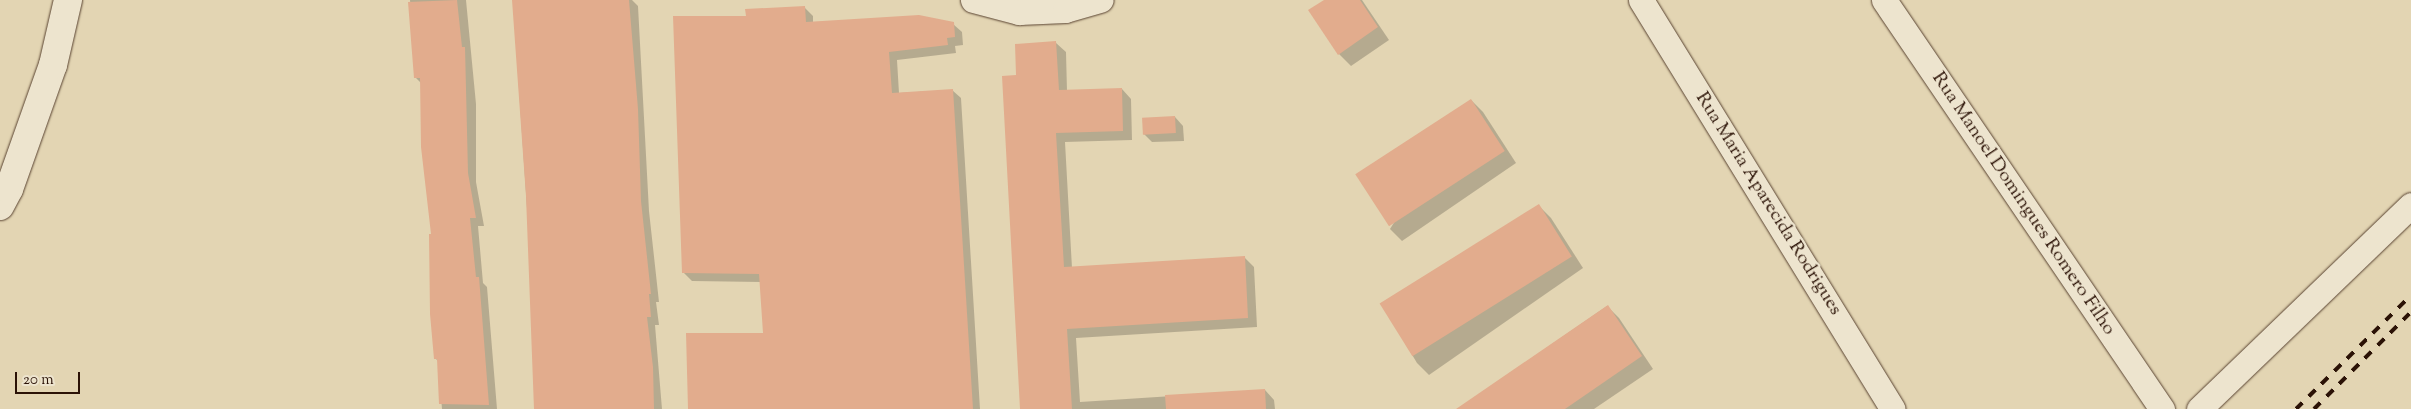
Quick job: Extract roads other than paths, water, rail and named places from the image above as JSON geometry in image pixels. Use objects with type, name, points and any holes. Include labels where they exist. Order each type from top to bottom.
[{"type":"main road","points":[[0,206],[10,189],[53,65],[68,0]]},
{"type":"street","points":[[982,1],[1019,12],[1064,10],[1101,0]]},
{"type":"street","name":"Rua Maria Aparecida Rodrigues","points":[[1642,0],[1893,409]]},
{"type":"street","name":"Rua Manoel Domingues Romero Filho","points":[[1884,0],[2162,409]]},
{"type":"street","points":[[2199,409],[2407,212]]},
{"type":"railway","points":[[2296,409],[2411,295]]},
{"type":"railway","points":[[2314,409],[2411,312]]}]
